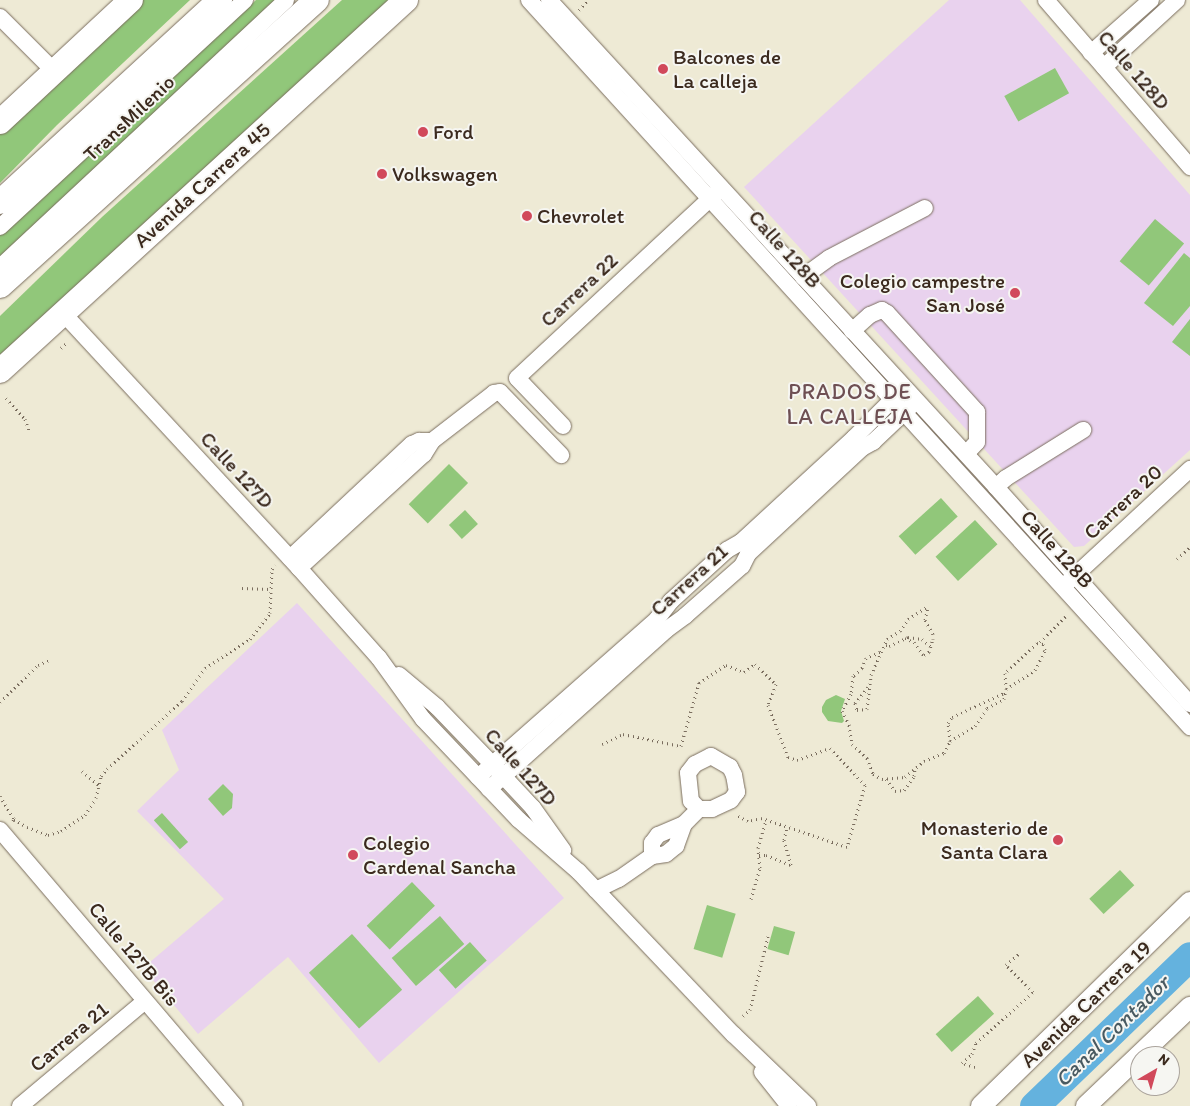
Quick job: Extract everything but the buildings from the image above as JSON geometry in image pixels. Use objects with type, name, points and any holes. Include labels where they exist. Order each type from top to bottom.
[{"type":"highway","points":[[0,122],[132,0]]},
{"type":"highway","points":[[0,202],[220,0]]},
{"type":"highway","points":[[0,286],[317,0]]},
{"type":"highway","name":"Avenida Carrera 45","points":[[0,371],[406,0]]},
{"type":"main road","name":"Avenida Carrera 19","points":[[981,1106],[1190,902]]},
{"type":"main road","points":[[1086,1106],[1190,1007]]},
{"type":"street","name":"TransMilenio","points":[[0,227],[245,0]]},
{"type":"street","name":"TransMilenio","points":[[0,267],[286,0]]},
{"type":"street","name":"Calle 128B","points":[[529,0],[715,193],[898,393],[917,401],[966,454],[996,487],[1069,581],[1190,726]]},
{"type":"street","name":"Calle 128B","points":[[550,0],[715,193],[803,277],[852,331],[898,393],[904,413],[1190,704]]},
{"type":"street","name":"Calle 128D","points":[[1046,0],[1190,167]]},
{"type":"street","points":[[1091,53],[1151,0]]},
{"type":"street","points":[[1104,67],[1177,0]]},
{"type":"street","points":[[0,17],[54,71]]},
{"type":"street","name":"Carrera 22","points":[[563,426],[516,378],[715,193]]},
{"type":"street","points":[[803,277],[829,258],[925,208]]},
{"type":"street","points":[[852,331],[870,315],[882,310],[887,313],[977,412],[977,442],[966,454]]},
{"type":"street","name":"Calle 127D","points":[[63,313],[291,559],[378,658],[423,719],[519,820],[579,872],[732,1034],[808,1106]]},
{"type":"street","points":[[291,559],[424,454],[432,441],[489,396],[500,392],[561,455]]},
{"type":"street","name":"Carrera 21","points":[[484,783],[657,619],[671,601],[727,550],[740,542],[854,438],[898,393]]},
{"type":"street","name":"Carrera 21","points":[[498,770],[685,616],[742,566],[755,548],[862,448],[873,442],[917,401]]},
{"type":"street","points":[[996,487],[1006,478],[1083,430]]},
{"type":"street","name":"Carrera 20","points":[[1069,581],[1190,469]]},
{"type":"street","name":"Calle 127D","points":[[378,658],[437,707],[498,770],[533,808],[579,872]]},
{"type":"street","points":[[711,756],[730,767],[737,783],[737,792],[724,805],[712,809],[699,809],[691,801],[687,781],[688,773],[695,764],[711,756]]},
{"type":"street","points":[[596,890],[620,879],[652,856],[652,843],[658,834],[684,824],[699,809]]},
{"type":"street","name":"Calle 127B Bis","points":[[0,831],[234,1106]]},
{"type":"street","name":"Carrera 21","points":[[20,1106],[145,1001]]},
{"type":"street","name":"Calle 127D","points":[[732,1034],[789,1106]]},
{"type":"path","points":[[576,12],[588,0]]},
{"type":"path","points":[[61,348],[69,341]]},
{"type":"path","points":[[6,398],[25,419],[29,430]]},
{"type":"path","points":[[1177,559],[1190,547]]},
{"type":"path","points":[[0,796],[14,819],[27,827],[48,835],[61,831],[85,814],[100,786],[101,776],[107,769],[182,701],[205,668],[250,639],[270,613],[272,569],[291,559]]},
{"type":"path","points":[[242,588],[271,589]]},
{"type":"path","points":[[868,687],[855,702],[857,710],[867,709],[868,687],[872,669],[880,652],[886,645],[887,639],[900,631],[908,619],[928,606],[924,616],[933,634],[930,649],[924,655],[914,642],[905,638]]},
{"type":"path","points":[[880,652],[866,658],[862,668],[853,676],[851,694],[842,711],[849,725],[852,744],[867,758],[873,774],[886,779],[904,777],[924,761],[944,753],[950,741],[975,726],[987,708],[1004,699],[1006,695],[1004,693],[1006,689],[1006,673],[1070,613]]},
{"type":"path","points":[[886,645],[889,646],[905,638],[918,638],[930,646]]},
{"type":"path","points":[[1006,689],[1039,666],[1045,650],[1040,642]]},
{"type":"path","points":[[0,702],[38,665],[49,660]]},
{"type":"path","points":[[602,744],[623,734],[681,746],[699,683],[726,665],[744,672],[755,664],[776,684],[768,705],[788,757],[796,760],[830,748],[865,785],[847,847],[766,820],[748,821],[724,805]]},
{"type":"path","points":[[950,741],[948,723],[952,717],[1004,693]]},
{"type":"path","points":[[886,779],[895,791],[904,790],[914,776],[915,768]]},
{"type":"path","points":[[82,771],[100,786]]},
{"type":"path","points":[[0,831],[14,819]]},
{"type":"path","points":[[751,899],[760,868],[758,848],[766,820]]},
{"type":"path","points":[[759,855],[766,855],[791,865],[784,840],[787,827]]},
{"type":"path","points":[[743,1016],[750,1010],[768,936]]},
{"type":"path","points":[[975,1067],[962,1063],[972,1054],[976,1043],[1033,992],[1006,965],[1020,953]]},
{"type":"shaded area","name":"Colegio campestre San José","points":[[949,0],[1020,0],[1190,195],[1190,450],[1084,546],[1074,547],[744,187]]},
{"type":"shaded area","name":"Colegio Cardenal Sancha","points":[[297,603],[564,898],[379,1063],[288,957],[198,1034],[143,968],[224,899],[137,811],[179,770],[162,730]]},
{"type":"green space","points":[[142,0],[190,0],[57,125],[0,183],[0,133]]},
{"type":"green space","points":[[256,0],[281,0],[0,260],[0,235]]},
{"type":"green space","points":[[342,0],[390,0],[0,355],[0,316],[102,217]]},
{"type":"green space","points":[[1055,68],[1069,93],[1018,121],[1004,96]]},
{"type":"green space","points":[[1155,219],[1184,243],[1149,286],[1120,261]]},
{"type":"green space","points":[[1184,253],[1190,258],[1190,306],[1173,326],[1144,303]]},
{"type":"green space","points":[[1190,319],[1190,356],[1172,342]]},
{"type":"green space","points":[[449,464],[468,483],[428,523],[409,504]]},
{"type":"green space","points":[[941,498],[958,517],[915,555],[899,536]]},
{"type":"green space","points":[[465,510],[478,524],[462,539],[449,525]]},
{"type":"green space","points":[[975,520],[998,544],[958,581],[936,557]]},
{"type":"green space","points":[[836,695],[845,699],[841,711],[844,721],[842,723],[828,721],[822,712],[822,707],[826,700]]},
{"type":"green space","points":[[223,784],[233,794],[232,808],[223,816],[208,799]]},
{"type":"green space","points":[[162,813],[188,842],[180,849],[154,820]]},
{"type":"green space","points":[[1120,870],[1134,885],[1104,914],[1089,899]]},
{"type":"green space","points":[[412,882],[435,906],[390,950],[367,926]]},
{"type":"green space","points":[[707,905],[736,914],[722,958],[694,949]]},
{"type":"green space","points":[[440,916],[464,944],[416,986],[392,958]]},
{"type":"green space","points":[[774,926],[795,932],[789,955],[767,949]]},
{"type":"green space","points":[[352,934],[402,990],[359,1029],[309,973]]},
{"type":"green space","points":[[470,942],[487,961],[456,989],[439,970]]},
{"type":"green space","points":[[978,996],[994,1014],[952,1052],[936,1034]]},
{"type":"waterway","name":"Canal Contador","points":[[1034,1106],[1190,956]]},
{"type":"place","name":"Balcones de La calleja","points":[[663,69]]},
{"type":"place","name":"Ford","points":[[423,132]]},
{"type":"place","name":"Volkswagen","points":[[382,174]]},
{"type":"place","name":"Chevrolet","points":[[527,216]]},
{"type":"place","name":"Colegio campestre San José","points":[[1015,293]]},
{"type":"place","name":"Monasterio de Santa Clara","points":[[1058,840]]},
{"type":"place","name":"Colegio Cardenal Sancha","points":[[353,855]]},
{"type":"district","name":"PRADOS DE LA CALLEJA","points":[[850,404]]}]
